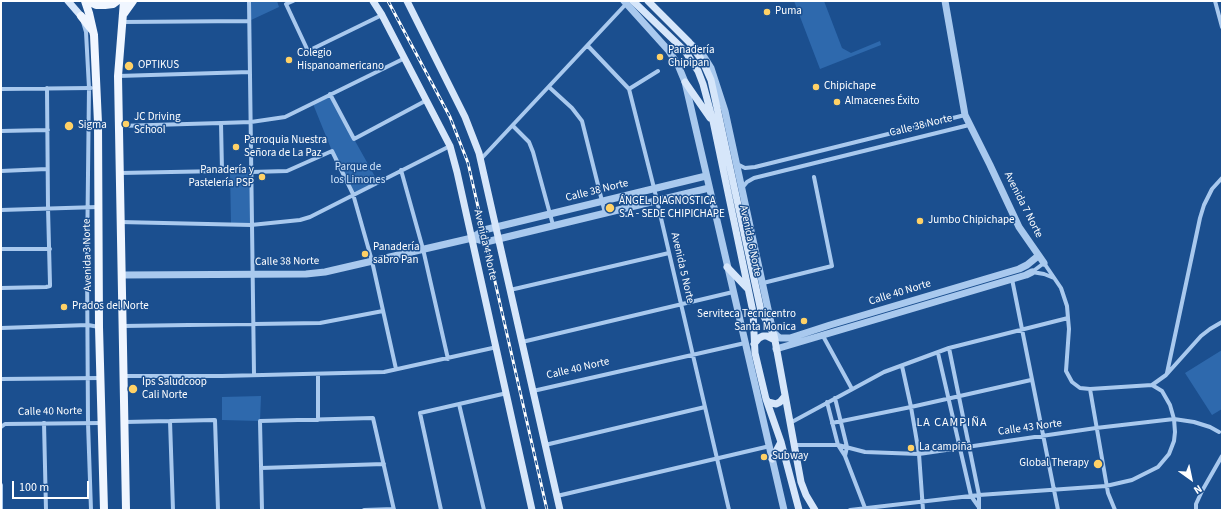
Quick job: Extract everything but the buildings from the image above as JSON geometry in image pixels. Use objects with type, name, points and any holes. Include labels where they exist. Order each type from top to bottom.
[{"type":"main road","points":[[68,1],[93,31]]},
{"type":"main road","points":[[86,1],[96,5],[105,6],[113,4],[117,1]]},
{"type":"main road","name":"Avenida 3 Norte","points":[[86,1],[93,31],[92,88],[98,123],[99,327],[104,510]]},
{"type":"main road","points":[[124,1],[118,76],[126,510]]},
{"type":"main road","points":[[122,19],[133,1]]},
{"type":"main road","name":"Avenida 4 Norte","points":[[372,1],[382,15],[450,146],[497,347],[532,510]]},
{"type":"main road","name":"Avenida 4 Norte","points":[[407,1],[465,117],[480,160],[560,510]]},
{"type":"main road","name":"Avenida 6 Norte","points":[[648,1],[689,42],[703,62],[711,80],[761,311],[774,338],[801,482],[808,501],[815,510]]},
{"type":"main road","name":"Avenida 6 Norte","points":[[627,2],[682,48],[693,61],[702,79],[713,121],[753,312],[755,353],[766,399],[781,442],[799,510]]},
{"type":"main road","points":[[684,82],[713,121]]},
{"type":"main road","points":[[727,267],[748,289]]},
{"type":"main road","points":[[754,344],[763,336],[774,338]]},
{"type":"main road","points":[[766,399],[768,402],[776,404],[783,400],[785,396]]},
{"type":"main road","points":[[772,459],[781,442]]},
{"type":"main road","points":[[808,501],[811,510]]},
{"type":"street","points":[[249,1],[254,374]]},
{"type":"street","points":[[293,1],[286,4],[308,51],[382,15]]},
{"type":"street","name":"Avenida 7 Norte","points":[[945,1],[965,115],[969,125],[990,165],[1019,227],[1038,256],[1056,279],[1064,296],[1069,329],[1066,371],[1072,382],[1080,388],[1090,389],[1152,385]]},
{"type":"street","points":[[1216,1],[1222,27]]},
{"type":"street","points":[[480,160],[588,46],[627,2],[669,51],[678,65],[684,82],[784,510]]},
{"type":"street","name":"Avenida 3 Norte","points":[[81,16],[86,32],[92,88],[87,207],[88,422],[91,510]]},
{"type":"street","points":[[122,19],[249,21]]},
{"type":"street","name":"Avenida 6 Norte","points":[[689,42],[703,55],[713,73],[725,110],[774,338]]},
{"type":"street","points":[[588,46],[630,89],[658,70]]},
{"type":"street","points":[[119,126],[221,124],[251,122],[285,117],[405,58]]},
{"type":"street","points":[[118,76],[250,72]]},
{"type":"street","points":[[549,87],[572,108],[582,121],[605,213]]},
{"type":"street","points":[[1,288],[50,286],[47,88]]},
{"type":"street","points":[[1,89],[92,88]]},
{"type":"street","name":"Avenida 5 Norte","points":[[630,89],[728,510]]},
{"type":"street","points":[[330,94],[354,139],[427,100]]},
{"type":"street","name":"Calle 38 Norte","points":[[736,163],[742,167],[748,168],[965,115]]},
{"type":"street","points":[[120,173],[222,171],[221,124]]},
{"type":"street","name":"Calle 38 Norte","points":[[742,188],[747,182],[754,178],[969,125]]},
{"type":"street","points":[[513,126],[529,142],[553,226]]},
{"type":"street","points":[[1,131],[48,130]]},
{"type":"street","points":[[120,222],[251,225],[300,220],[310,217],[450,146]]},
{"type":"street","points":[[831,148],[828,153],[832,158]]},
{"type":"street","points":[[819,151],[824,152],[825,155],[824,159],[821,161]]},
{"type":"street","points":[[251,172],[287,171],[332,152],[353,194],[372,261],[396,370]]},
{"type":"street","points":[[1,171],[48,169]]},
{"type":"street","points":[[401,170],[423,249],[448,359]]},
{"type":"street","name":"Calle 38 Norte","points":[[122,275],[252,273],[306,274],[325,272],[472,238],[484,230],[706,176]]},
{"type":"street","points":[[763,283],[832,266],[814,177]]},
{"type":"street","points":[[1168,373],[1200,218],[1204,205],[1212,189],[1222,178]]},
{"type":"street","name":"Calle 38 Norte","points":[[472,238],[486,242],[709,188]]},
{"type":"street","points":[[1,210],[98,207]]},
{"type":"street","points":[[1,249],[50,249]]},
{"type":"street","points":[[510,290],[669,253]]},
{"type":"street","name":"Calle 40 Norte","points":[[772,326],[778,337],[783,339],[790,338],[1019,269],[1027,265],[1038,256]]},
{"type":"street","name":"Calle 40 Norte","points":[[776,349],[1026,275],[1044,262]]},
{"type":"street","points":[[1032,272],[1044,274],[1056,279]]},
{"type":"street","points":[[1012,279],[1058,510]]},
{"type":"street","points":[[522,342],[733,292]]},
{"type":"street","points":[[122,326],[320,323],[383,311]]},
{"type":"street","points":[[789,423],[884,372],[949,348],[1068,318]]},
{"type":"street","points":[[850,510],[979,495],[1106,486],[1132,480],[1158,467],[1169,454],[1174,441],[1175,432],[1174,419],[1170,405],[1162,391],[1152,385],[1168,373],[1201,336],[1222,322]]},
{"type":"street","points":[[1,328],[99,327]]},
{"type":"street","points":[[823,336],[852,389]]},
{"type":"street","name":"Calle 40 Norte","points":[[533,391],[745,344]]},
{"type":"street","points":[[124,376],[222,376],[254,374],[384,372],[497,347]]},
{"type":"street","points":[[949,348],[979,495],[978,508]]},
{"type":"street","points":[[938,353],[970,496],[978,508]]},
{"type":"street","points":[[902,366],[919,454],[923,510]]},
{"type":"street","points":[[318,374],[318,420]]},
{"type":"street","points":[[1,379],[101,378]]},
{"type":"street","points":[[832,423],[1031,380]]},
{"type":"street","points":[[1090,389],[1106,486],[1115,510]]},
{"type":"street","points":[[441,510],[420,413],[507,393]]},
{"type":"street","points":[[835,398],[847,447],[845,456]]},
{"type":"street","points":[[827,402],[838,445],[845,456],[865,508]]},
{"type":"street","points":[[459,404],[484,510]]},
{"type":"street","points":[[545,445],[705,407]]},
{"type":"street","points":[[262,510],[260,421],[373,418],[394,509],[364,510]]},
{"type":"street","name":"Calle 43 Norte","points":[[794,444],[838,445],[866,452],[919,454],[1096,428],[1174,419],[1194,422],[1210,427],[1219,432]]},
{"type":"street","points":[[125,422],[215,420],[218,510]]},
{"type":"street","points":[[170,421],[173,510]]},
{"type":"street","points":[[44,423],[46,510]]},
{"type":"street","name":"Calle 40 Norte","points":[[1,427],[5,424],[102,423]]},
{"type":"street","points":[[557,496],[770,446]]},
{"type":"street","points":[[1196,510],[1196,504],[1202,491],[1222,456]]},
{"type":"street","points":[[261,468],[384,464]]},
{"type":"street","points":[[1,485],[1,510]]},
{"type":"green space","points":[[249,1],[277,1],[279,7],[249,21]]},
{"type":"green space","points":[[794,1],[824,1],[842,48],[851,53],[880,41],[881,45],[820,69]]},
{"type":"green space","name":"Parque de los Limones","points":[[330,94],[378,182],[353,194],[332,151],[313,104]]},
{"type":"green space","points":[[230,170],[251,172],[251,225],[231,224]]},
{"type":"green space","points":[[1222,350],[1222,409],[1212,415],[1185,373]]},
{"type":"green space","points":[[261,396],[260,421],[222,420],[222,397]]},
{"type":"railway","points":[[388,1],[450,117],[468,163],[547,510]]},
{"type":"place","name":"Puma","points":[[767,12]]},
{"type":"place","name":"Panadería Chipipan","points":[[660,57]]},
{"type":"place","name":"Colegio Hispanoamericano","points":[[289,60]]},
{"type":"place","name":"OPTIKUS","points":[[129,66]]},
{"type":"place","name":"Chipichape","points":[[816,87]]},
{"type":"place","name":"Almacenes Éxito","points":[[837,102]]},
{"type":"place","name":"JC Driving School","points":[[126,124]]},
{"type":"place","name":"Sigma","points":[[69,126]]},
{"type":"place","name":"Parroquia Nuestra Señora de La Paz","points":[[236,147]]},
{"type":"place","name":"Panadería y Pastelería PSP","points":[[262,177]]},
{"type":"place","name":"ÁNGEL DIAGNOSTICA S.A - SEDE CHIPICHAPE","points":[[610,208]]},
{"type":"place","name":"Jumbo Chipichape","points":[[920,221]]},
{"type":"place","name":"Panadería sabro Pan","points":[[365,254]]},
{"type":"place","name":"Prados del Norte","points":[[64,307]]},
{"type":"place","name":"Serviteca Tecnicentro Santa Monica","points":[[804,321]]},
{"type":"place","name":"Ips Saludcoop Cali Norte","points":[[133,389]]},
{"type":"place","name":"La campiña","points":[[911,448]]},
{"type":"place","name":"Subway","points":[[764,457]]},
{"type":"place","name":"Global Therapy","points":[[1098,464]]},
{"type":"district","name":"LA CAMPIÑA","points":[[952,423]]}]
